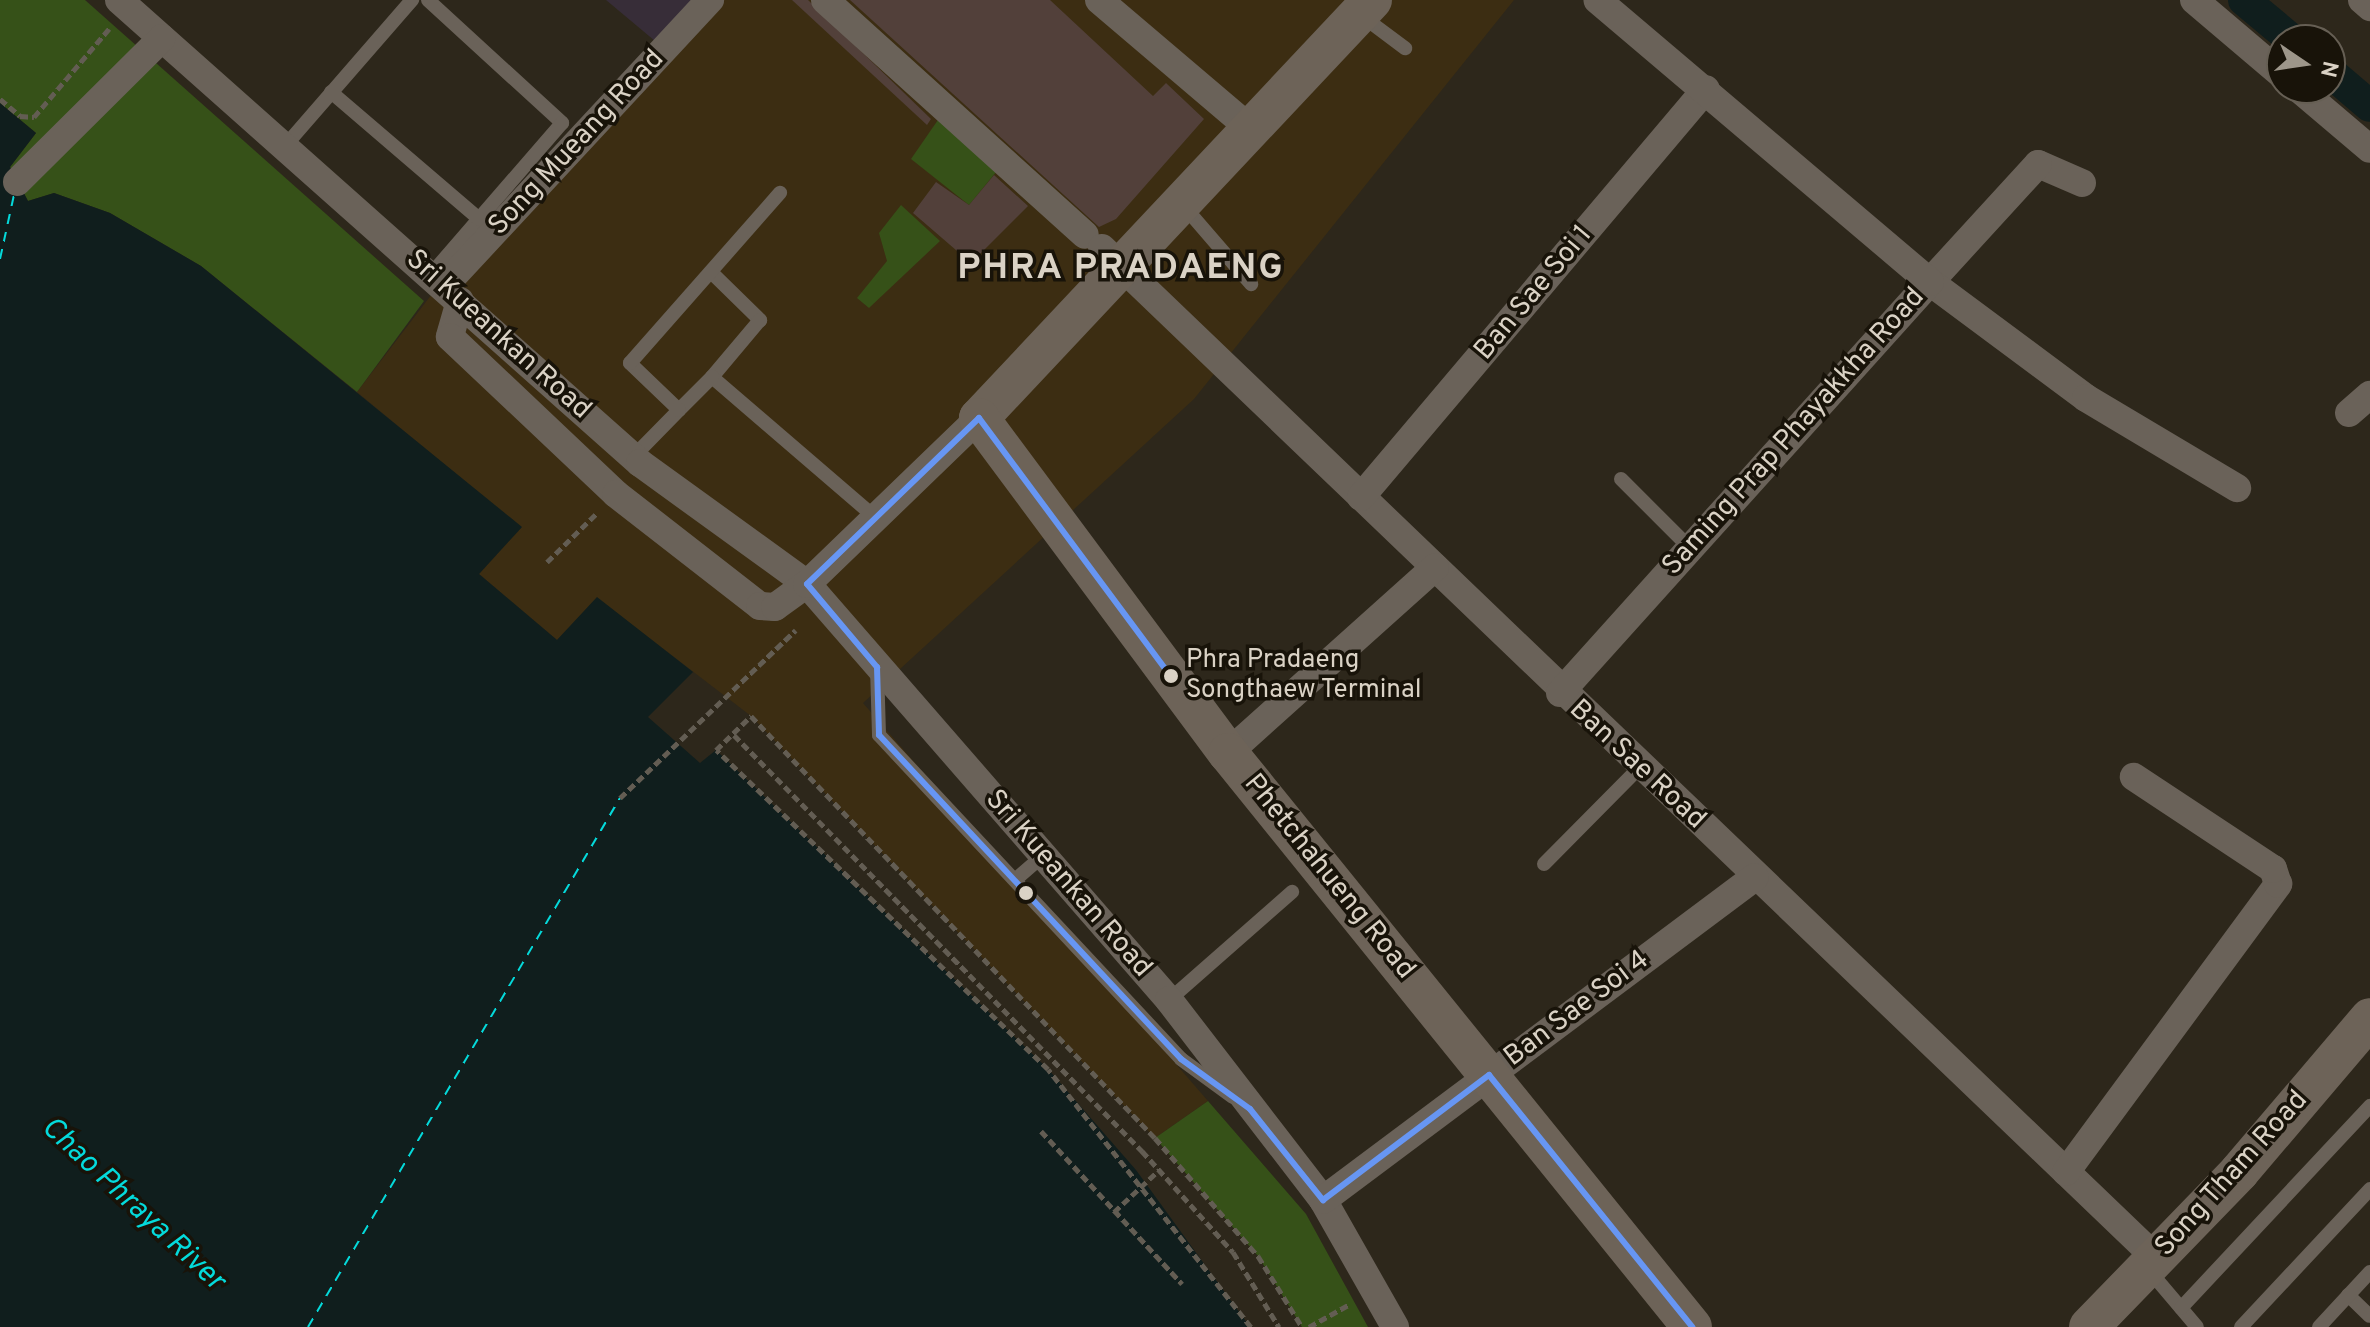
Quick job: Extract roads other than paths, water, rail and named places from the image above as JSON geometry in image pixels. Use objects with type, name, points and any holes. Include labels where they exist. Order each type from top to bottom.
[{"type":"main road","points":[[979,418],[1103,250],[1180,201],[1365,7]]},
{"type":"main road","name":"Phetchahueng Road","points":[[979,418],[1228,753],[1692,1327]]},
{"type":"main road","name":"Song Tham Road","points":[[2089,1327],[2151,1263],[2370,1018]]},
{"type":"street","name":"Song Mueang Road","points":[[445,287],[710,0]]},
{"type":"street","name":"Ban Sae Road","points":[[825,0],[1103,250],[1435,567],[1560,693],[2066,1172],[2151,1263]]},
{"type":"street","points":[[1099,0],[1248,127]]},
{"type":"street","name":"Saming Prap Phayakkha Road","points":[[1560,693],[1930,282],[1598,0]]},
{"type":"street","points":[[2194,0],[2266,61]]},
{"type":"street","name":"Sri Kueankan Road","points":[[123,4],[633,457],[816,594],[1169,1000],[1323,1200],[1395,1327]]},
{"type":"street","points":[[17,182],[162,38]]},
{"type":"street","name":"Ban Sae Soi 1","points":[[1361,497],[1706,89]]},
{"type":"street","points":[[2317,104],[2370,149]]},
{"type":"street","points":[[2082,183],[2038,164],[1930,282],[2086,398],[2237,488]]},
{"type":"street","points":[[445,287],[450,337],[616,494],[760,606],[775,607],[816,594],[877,519],[979,418]]},
{"type":"street","points":[[2349,413],[2370,395]]},
{"type":"street","points":[[1228,753],[1435,567]]},
{"type":"street","points":[[2066,1172],[2278,884],[2273,869],[2134,777]]},
{"type":"street","name":"Ban Sae Soi 4","points":[[1323,1200],[1755,877]]},
{"type":"lane","points":[[285,146],[412,0]]},
{"type":"lane","points":[[428,0],[561,118],[479,219],[445,287]]},
{"type":"lane","points":[[1365,7],[1405,48]]},
{"type":"lane","points":[[331,92],[479,219]]},
{"type":"lane","points":[[679,410],[630,363],[780,193]]},
{"type":"lane","points":[[1180,201],[1251,284]]},
{"type":"lane","points":[[633,457],[712,377],[760,320],[711,272]]},
{"type":"lane","points":[[712,377],[877,519]]},
{"type":"lane","points":[[1621,479],[1690,548]]},
{"type":"lane","name":"Sri Kueankan Road","points":[[877,667],[879,735],[1181,1059],[1250,1109]]},
{"type":"lane","points":[[1544,864],[1640,767]]},
{"type":"lane","points":[[1015,880],[1043,856]]},
{"type":"lane","points":[[1169,1000],[1292,892]]},
{"type":"lane","points":[[2181,1308],[2370,1106]]},
{"type":"lane","points":[[2241,1327],[2370,1189]]},
{"type":"lane","points":[[2151,1263],[2197,1327]]},
{"type":"lane","points":[[2319,1327],[2370,1272]]},
{"type":"lane","points":[[2348,1295],[2370,1316]]},
{"type":"water","name":"Chao Phraya River","points":[[0,103],[36,133],[10,167],[28,201],[54,193],[110,213],[201,266],[522,527],[479,574],[557,640],[597,597],[693,672],[648,717],[700,763],[716,750],[1048,1069],[1136,1170],[1250,1327],[0,1327]]},
{"type":"waterway","points":[[2244,0],[2273,24]]},
{"type":"waterway","points":[[2346,86],[2370,106]]},
{"type":"place","name":"Phra Pradaeng Songthaew Terminal","points":[[1171,676]]},
{"type":"district","name":"PHRA PRADAENG","points":[[1121,270]]}]
